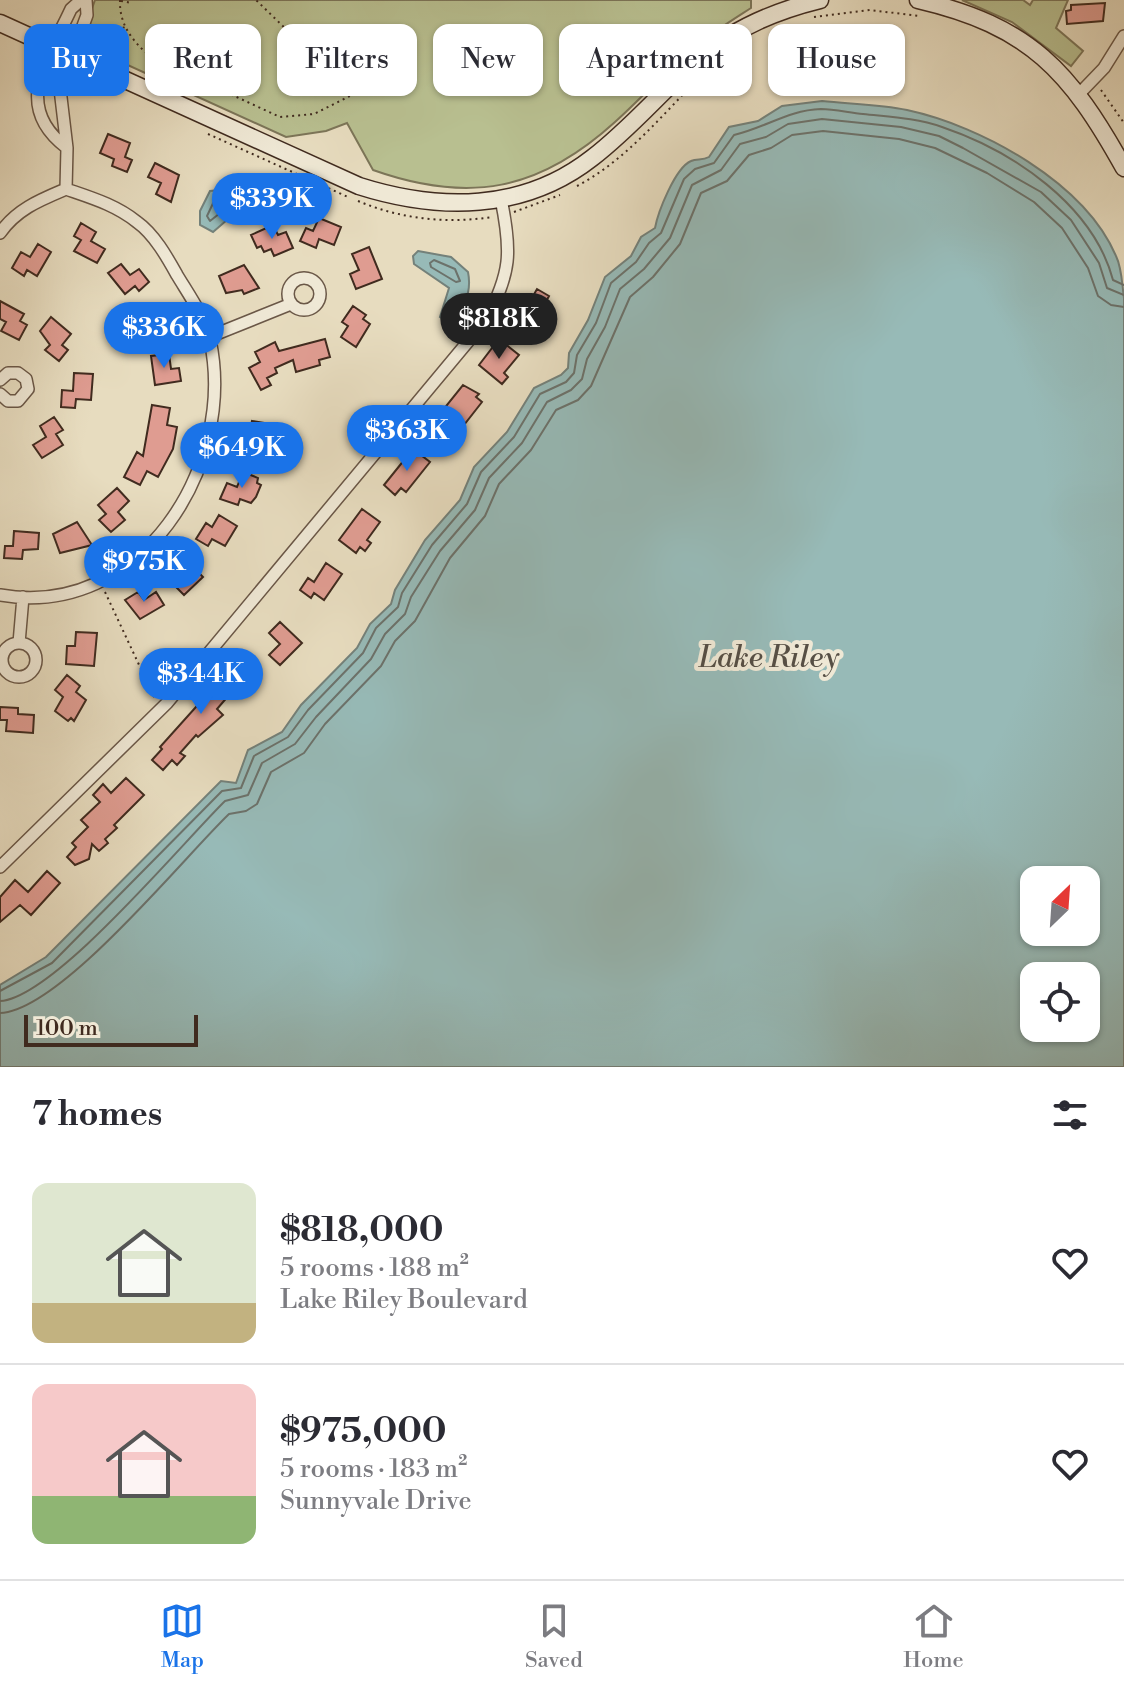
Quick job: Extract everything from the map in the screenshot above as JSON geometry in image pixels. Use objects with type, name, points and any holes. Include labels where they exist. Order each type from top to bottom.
[{"type":"street","points":[[64,24],[71,9],[84,0],[87,15],[83,24]]},
{"type":"street","points":[[129,81],[359,186],[395,198],[434,204],[503,207],[590,160],[696,60],[743,28],[791,7],[820,0]]},
{"type":"street","points":[[918,0],[958,9],[1021,40],[1044,57],[1079,94],[1124,168]]},
{"type":"street","points":[[0,23],[24,34]]},
{"type":"street","points":[[1079,94],[1092,82],[1124,36]]},
{"type":"street","points":[[37,96],[38,109],[48,134],[67,148]]},
{"type":"street","points":[[61,96],[67,148],[66,189]]},
{"type":"street","points":[[0,233],[10,219],[32,203],[66,189],[119,209],[141,225],[175,271],[209,337],[214,396],[210,431],[196,477],[180,512],[142,555],[100,580],[62,595],[0,595]]},
{"type":"street","points":[[0,867],[160,709],[486,320],[508,273],[503,207]]},
{"type":"street","points":[[209,337],[291,304]]},
{"type":"street","points":[[0,379],[8,373],[18,373],[28,384],[26,394],[18,401],[8,401],[0,394]]},
{"type":"street","points":[[19,643],[23,597]]},
{"type":"path","points":[[124,24],[120,0],[132,3]]},
{"type":"path","points":[[129,34],[136,45],[173,70],[217,86],[280,117],[314,114],[352,95],[362,79],[354,55],[327,41],[290,33],[256,0]]},
{"type":"path","points":[[811,18],[870,10],[930,18]]},
{"type":"path","points":[[1092,82],[1124,123]]},
{"type":"path","points":[[204,132],[389,214],[441,220],[546,202],[598,175],[645,134],[682,96]]},
{"type":"path","points":[[100,580],[160,709]]},
{"type":"green space","points":[[95,0],[751,0],[751,8],[727,24],[559,24],[559,96],[642,96],[587,145],[559,163],[502,185],[472,188],[408,181],[373,170],[347,123],[326,131],[286,137],[196,96],[261,96],[261,24],[145,24],[145,73],[129,66],[129,24],[87,24]]},
{"type":"green space","points":[[962,0],[1023,0],[1030,5],[1033,0],[1068,0],[1056,28],[1083,51],[1071,66],[1012,22]]},
{"type":"water","name":"Lake Riley","points":[[822,101],[907,110],[967,129],[998,144],[1056,182],[1101,229],[1118,261],[1124,298],[1124,1067],[0,1067],[0,985],[46,957],[221,781],[236,783],[248,750],[282,732],[301,705],[357,648],[370,624],[391,604],[395,590],[425,540],[460,500],[474,467],[507,432],[534,388],[561,375],[568,368],[569,353],[588,320],[605,277],[631,256],[641,237],[655,228],[663,202],[679,172],[691,161],[709,157],[729,127],[758,121],[782,106]]},
{"type":"water","points":[[264,186],[270,191],[265,199],[235,213],[213,232],[200,225],[200,211],[210,191]]},
{"type":"water","points":[[418,251],[451,257],[468,272],[466,300],[450,322],[440,317],[449,288],[414,264],[413,256]]},
{"type":"building","points":[[1105,3],[1103,21],[1067,24],[1066,11],[1071,10],[1071,5]]},
{"type":"building","points":[[108,134],[130,143],[125,157],[132,160],[127,172],[112,166],[114,159],[100,153]]},
{"type":"building","points":[[155,163],[179,175],[171,202],[156,194],[161,183],[148,177]]},
{"type":"building","points":[[319,218],[341,227],[334,245],[319,239],[316,248],[300,241],[306,228],[313,231]]},
{"type":"building","points":[[81,223],[96,232],[91,241],[105,249],[97,263],[74,251],[81,240],[74,236]]},
{"type":"building","points":[[273,225],[278,235],[286,232],[293,248],[274,256],[271,249],[264,252],[261,246],[257,248],[251,235]]},
{"type":"building","points":[[38,244],[51,252],[37,276],[27,270],[24,276],[12,268],[21,252],[30,257]]},
{"type":"building","points":[[369,247],[382,279],[356,289],[350,274],[359,270],[352,254]]},
{"type":"building","points":[[121,264],[130,275],[139,269],[149,282],[139,291],[135,286],[125,294],[108,273]]},
{"type":"building","points":[[244,265],[259,288],[244,294],[242,290],[226,293],[219,276]]},
{"type":"building","points":[[537,289],[549,296],[526,338],[513,331]]},
{"type":"building","points":[[0,301],[24,314],[20,321],[27,325],[19,340],[1,331],[6,322],[0,319]]},
{"type":"building","points":[[155,304],[162,318],[167,316],[173,332],[148,336],[138,311]]},
{"type":"building","points":[[353,306],[366,315],[363,319],[370,324],[356,347],[341,337],[348,326],[342,322]]},
{"type":"building","points":[[51,317],[71,334],[62,345],[68,350],[59,361],[45,350],[50,345],[40,331]]},
{"type":"building","points":[[325,339],[330,357],[319,360],[320,365],[296,372],[293,360],[275,368],[277,373],[267,378],[271,385],[261,390],[249,368],[260,362],[255,352],[275,342],[279,351]]},
{"type":"building","points":[[499,339],[519,355],[504,373],[508,377],[502,384],[479,365]]},
{"type":"building","points":[[169,354],[171,369],[179,368],[181,381],[155,385],[151,356]]},
{"type":"building","points":[[74,373],[93,374],[91,400],[76,399],[75,408],[61,407],[62,390],[73,391]]},
{"type":"building","points":[[463,385],[479,394],[476,397],[482,402],[460,430],[455,426],[443,436],[430,426]]},
{"type":"building","points":[[152,405],[170,408],[167,425],[177,427],[173,449],[158,477],[147,471],[140,485],[124,477],[137,452],[143,456]]},
{"type":"building","points":[[54,417],[63,430],[56,434],[63,445],[42,458],[33,445],[46,437],[40,426]]},
{"type":"building","points":[[252,421],[271,424],[266,451],[251,449],[250,455],[236,452],[239,435],[249,437]]},
{"type":"building","points":[[413,449],[430,462],[406,492],[401,488],[395,495],[384,485]]},
{"type":"building","points":[[243,472],[258,478],[257,483],[261,485],[251,503],[240,499],[238,505],[220,499],[227,483],[237,487]]},
{"type":"building","points":[[117,488],[129,501],[118,512],[125,520],[111,532],[99,520],[106,514],[98,505]]},
{"type":"building","points":[[362,509],[380,522],[367,540],[371,543],[365,551],[360,547],[356,553],[339,540]]},
{"type":"building","points":[[219,515],[237,526],[225,546],[212,539],[208,546],[196,539],[206,523],[212,527]]},
{"type":"building","points":[[77,522],[92,545],[60,553],[53,534]]},
{"type":"building","points":[[14,531],[39,533],[38,549],[23,550],[22,559],[4,558],[5,546],[13,546]]},
{"type":"building","points":[[186,549],[197,561],[194,568],[203,577],[184,595],[171,582],[180,569],[173,562]]},
{"type":"building","points":[[326,563],[342,574],[324,600],[314,593],[311,598],[300,590],[308,578],[314,582]]},
{"type":"building","points":[[138,592],[144,600],[156,592],[164,605],[140,619],[125,600]]},
{"type":"building","points":[[280,622],[302,643],[280,665],[269,655],[280,644],[269,633]]},
{"type":"building","points":[[76,632],[97,633],[94,666],[66,664],[67,646],[75,646]]},
{"type":"building","points":[[242,656],[254,666],[217,709],[223,715],[198,737],[196,735],[180,753],[185,756],[177,765],[172,760],[163,770],[152,760],[162,749],[160,747],[204,698],[206,700]]},
{"type":"building","points":[[67,675],[80,686],[76,692],[86,700],[74,721],[71,718],[68,721],[55,711],[63,697],[55,690]]},
{"type":"building","points":[[0,707],[18,708],[18,714],[34,715],[33,733],[6,731],[7,720],[0,720]]},
{"type":"building","points":[[126,778],[144,795],[114,825],[117,828],[105,839],[108,843],[99,851],[92,844],[89,859],[75,865],[67,857],[76,847],[72,843],[88,827],[81,820],[100,802],[93,795],[103,784],[111,793]]},
{"type":"building","points":[[47,871],[60,883],[31,915],[20,905],[0,922],[0,897],[15,880],[28,892]]}]
